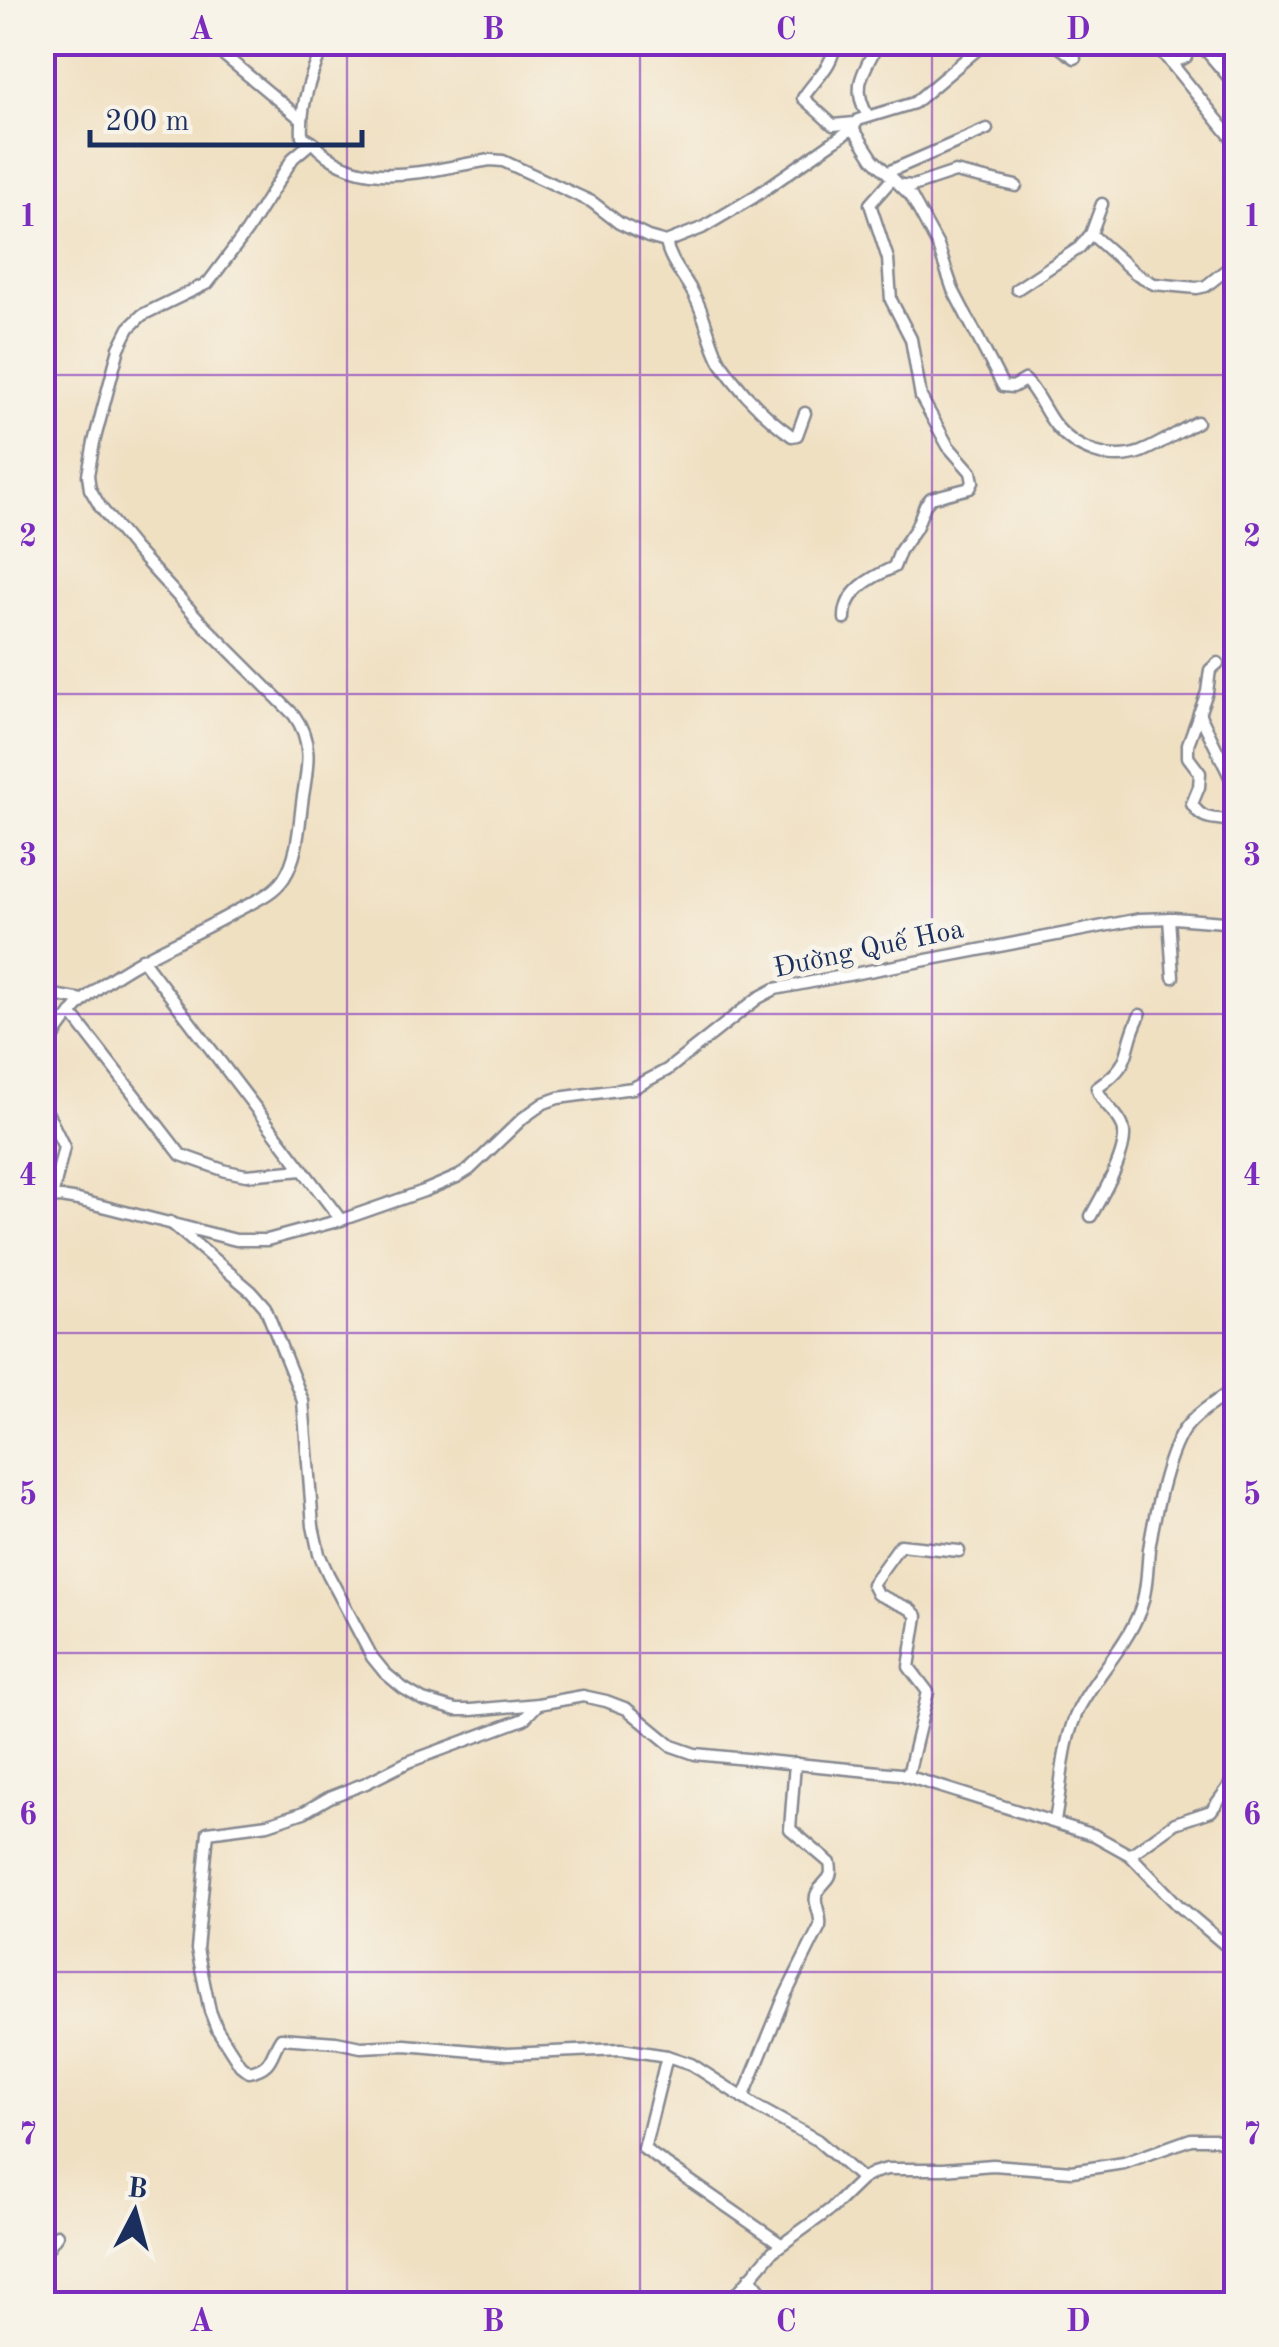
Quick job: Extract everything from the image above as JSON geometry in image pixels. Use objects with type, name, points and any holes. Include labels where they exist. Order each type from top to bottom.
[{"type":"highway","points":[[1202,42],[1236,82]]},
{"type":"highway","points":[[1220,42],[1236,62]]},
{"type":"street","points":[[208,42],[302,120]]},
{"type":"street","points":[[326,42],[314,69],[302,136],[338,164],[366,174],[401,174],[490,160],[503,162],[592,202],[619,223],[666,242],[702,228],[754,197],[868,116],[914,104],[986,42]]},
{"type":"street","points":[[835,42],[825,70],[803,98],[832,125],[854,125]]},
{"type":"street","points":[[1052,42],[1075,58]]},
{"type":"street","points":[[1154,42],[1236,142]]},
{"type":"street","points":[[868,116],[860,102],[860,83],[874,53]]},
{"type":"street","points":[[1171,63],[1186,56]]},
{"type":"street","points":[[854,125],[873,159],[912,196],[938,246],[953,290],[1003,386],[1013,387],[1025,380],[1056,425],[1074,443],[1095,453],[1136,454],[1197,422]]},
{"type":"street","points":[[845,619],[846,604],[854,594],[874,574],[894,567],[927,502],[970,488],[973,482],[971,472],[948,446],[922,397],[911,339],[890,300],[888,259],[870,204],[890,175],[987,129]]},
{"type":"street","points":[[42,1060],[71,1013],[99,985],[278,886],[295,852],[308,749],[302,726],[132,547],[101,508],[90,489],[88,475],[91,451],[129,328],[151,310],[208,283],[247,231],[293,158],[312,142]]},
{"type":"street","points":[[903,185],[913,186],[955,172],[1016,186]]},
{"type":"street","points":[[1017,288],[1079,248],[1091,234],[1102,204]]},
{"type":"street","points":[[1091,234],[1154,284],[1206,286],[1236,262]]},
{"type":"street","points":[[666,242],[701,310],[721,362],[751,400],[792,436],[797,435],[805,414]]},
{"type":"street","points":[[1218,663],[1210,670],[1188,744],[1188,757],[1200,773],[1192,804],[1209,819],[1235,819]]},
{"type":"street","points":[[1198,713],[1236,790]]},
{"type":"street","points":[[1169,918],[1173,977]]},
{"type":"street","name":"Đường Quế Hoa","points":[[47,1198],[78,1200],[236,1240],[267,1240],[341,1220],[459,1176],[544,1102],[634,1088],[667,1070],[775,989],[1105,924],[1169,918],[1236,923]]},
{"type":"street","points":[[142,959],[341,1220]]},
{"type":"street","points":[[42,993],[82,1000]]},
{"type":"street","points":[[71,1013],[181,1155],[226,1172],[246,1175],[303,1170]]},
{"type":"street","points":[[1091,1216],[1122,1153],[1124,1134],[1123,1126],[1102,1101],[1097,1088],[1111,1080],[1126,1062],[1130,1036],[1140,1015]]},
{"type":"street","points":[[42,1102],[64,1147],[47,1198]]},
{"type":"street","points":[[170,1222],[266,1307],[303,1401],[319,1554],[372,1657],[403,1688],[439,1706],[470,1710],[583,1696],[606,1700],[627,1709],[682,1751],[908,1775],[1055,1821],[1094,1835],[1130,1855],[1178,1905],[1236,1954]]},
{"type":"street","points":[[1055,1821],[1064,1760],[1076,1715],[1120,1650],[1139,1613],[1154,1516],[1177,1441],[1189,1424],[1236,1388]]},
{"type":"street","points":[[908,1775],[928,1692],[909,1667],[917,1616],[877,1594],[872,1584],[900,1545],[959,1551]]},
{"type":"street","points":[[538,1704],[524,1719],[408,1762],[290,1817],[208,1832],[196,1942],[216,2029],[240,2065],[249,2072],[260,2069],[273,2058],[281,2038],[361,2047],[406,2045],[508,2054],[622,2049],[667,2056],[691,2064],[816,2140],[862,2179]]},
{"type":"street","points":[[743,2098],[784,1998],[820,1926],[822,1916],[816,1894],[832,1870],[830,1862],[790,1829],[795,1763]]},
{"type":"street","points":[[1130,1855],[1175,1824],[1211,1811],[1236,1777]]},
{"type":"street","points":[[667,2056],[644,2148],[781,2244]]},
{"type":"street","points":[[728,2304],[781,2244],[831,2209],[862,2179],[887,2169],[1092,2169],[1192,2139],[1236,2146]]},
{"type":"street","points":[[42,2256],[57,2235]]},
{"type":"street","points":[[750,2277],[770,2304]]},
{"type":"street","points":[[978,2304],[992,2300],[1026,2304]]}]
